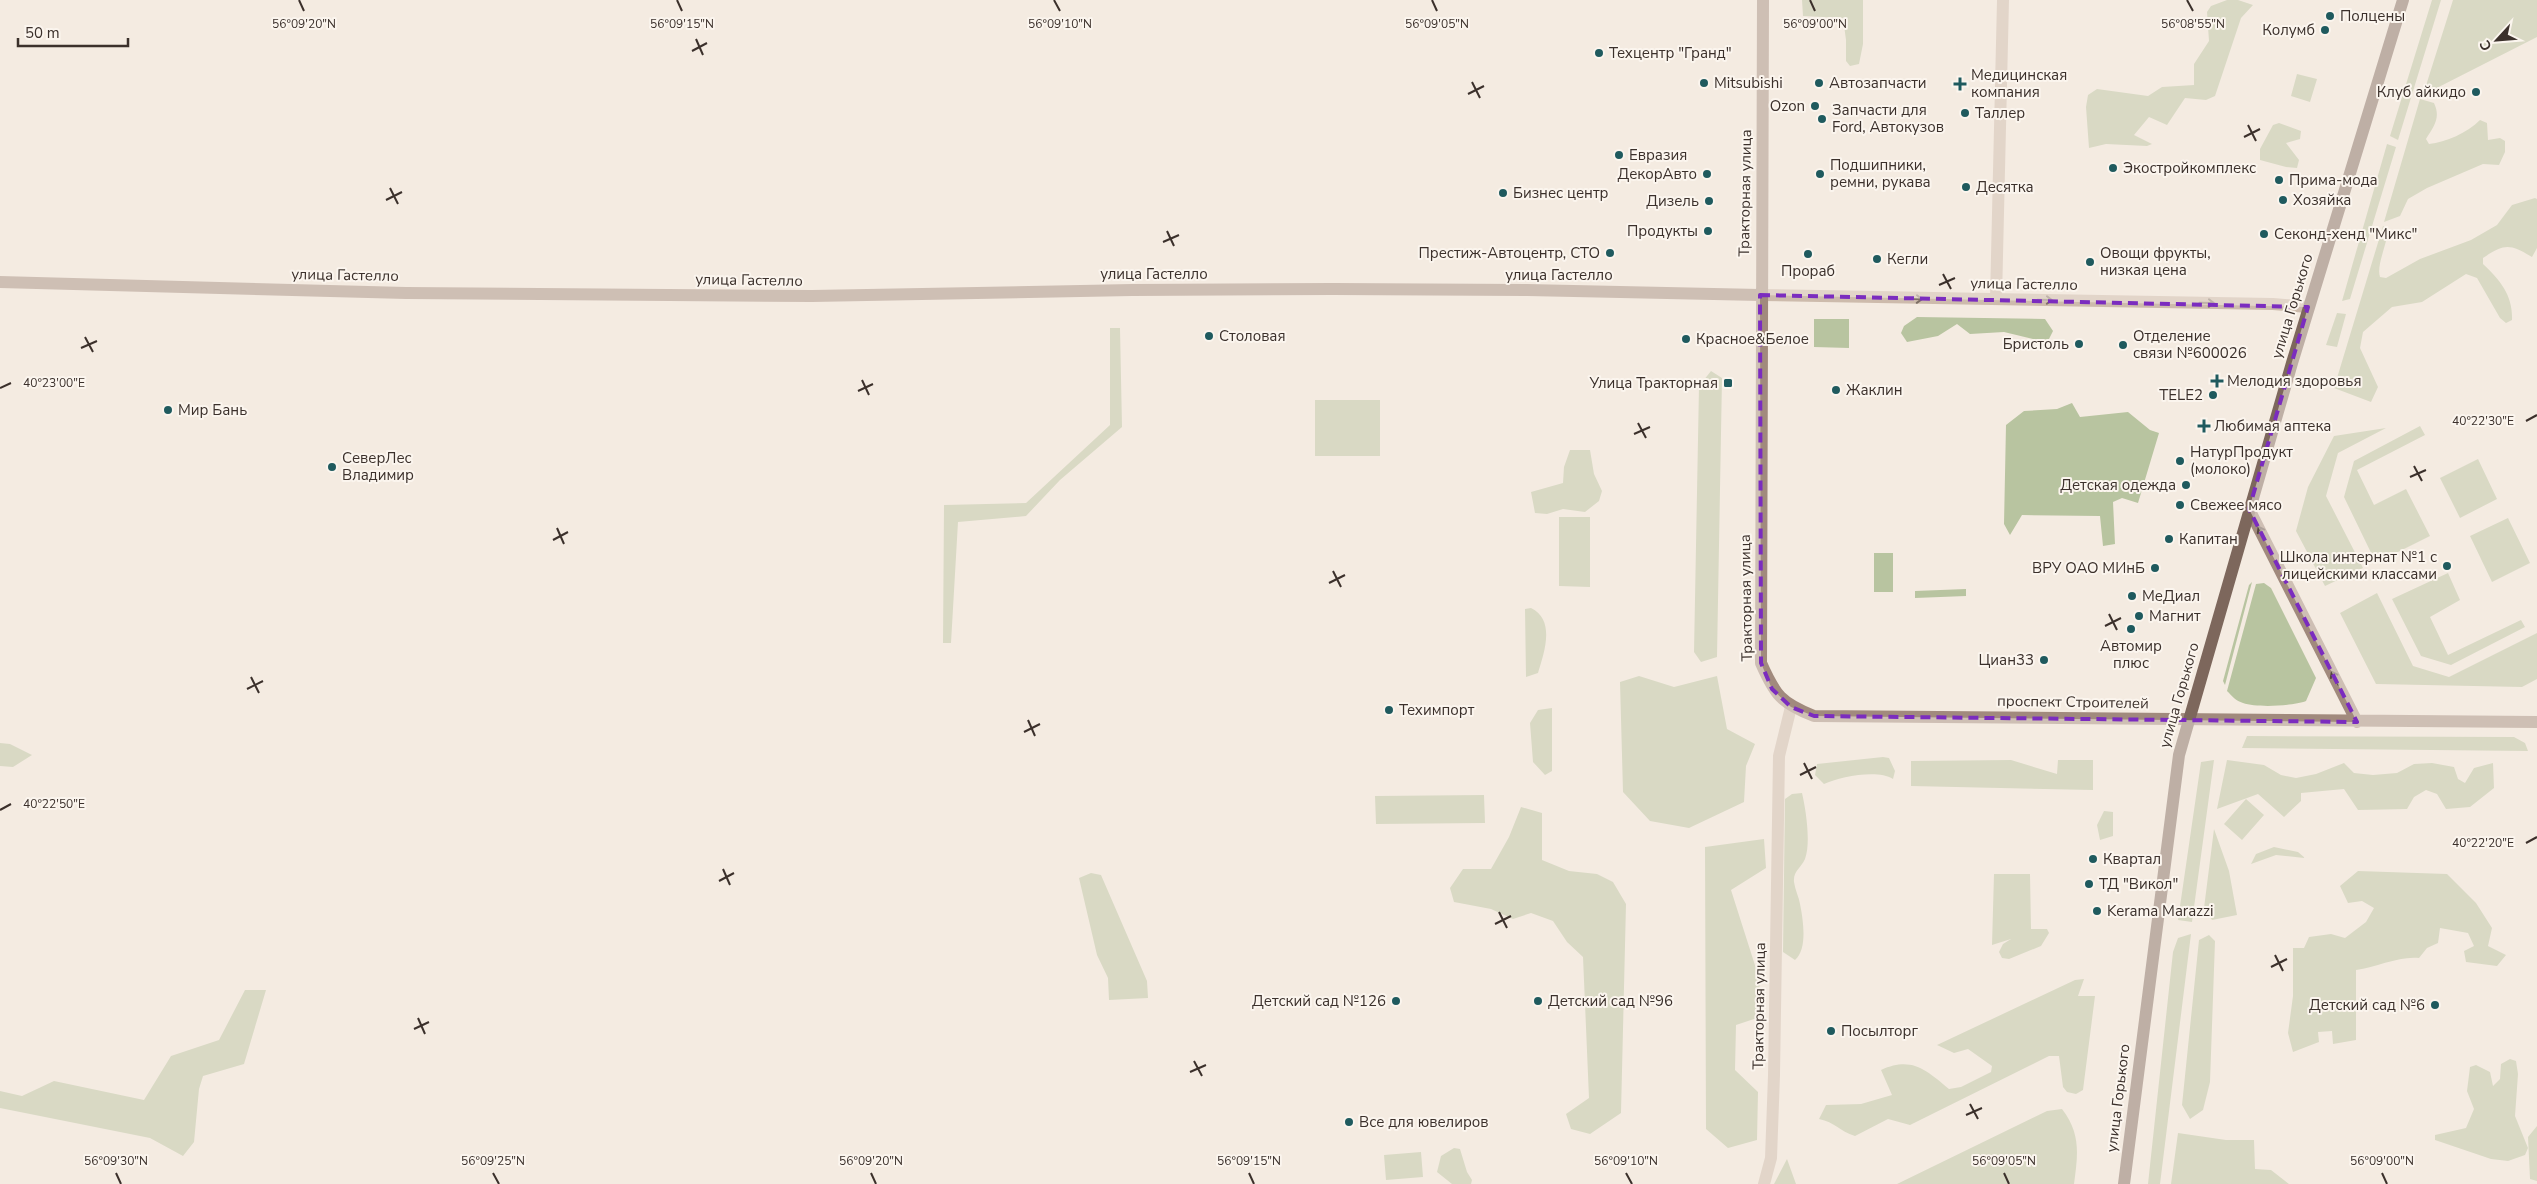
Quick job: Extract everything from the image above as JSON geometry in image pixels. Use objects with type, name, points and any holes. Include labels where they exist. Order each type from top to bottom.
[{"type":"main road","name":"Тракторная улица","points":[[1763,0],[1760,295],[1761,663],[1772,690],[1790,707]]},
{"type":"main road","name":"улица Горького","points":[[2124,1184],[2179,755],[2308,307],[2403,0]]},
{"type":"main road","name":"улица Гастелло","points":[[0,282],[406,293],[792,296],[1304,290],[1526,290],[1760,295]]},
{"type":"main road","points":[[2249,509],[2357,722]]},
{"type":"main road","name":"проспект Строителей","points":[[1790,707],[1814,716],[2189,721],[2537,722]]},
{"type":"street","points":[[1996,299],[2003,0]]},
{"type":"street","name":"улица Гастелло","points":[[1760,295],[2273,304],[2308,307]]},
{"type":"street","name":"Тракторная улица","points":[[1764,1184],[1770,1158],[1774,1075],[1779,756],[1790,707]]},
{"type":"highlighted area","points":[[1760,295],[2308,307],[2249,509],[2357,722],[1814,716],[1791,707],[1772,689],[1761,663]]},
{"type":"green space","points":[[1802,0],[1863,0],[1863,44],[1859,64],[1850,66],[1846,61],[1843,18],[1803,16]]},
{"type":"green space","points":[[2227,0],[2238,0],[2253,5],[2241,18],[2215,96],[2206,100],[2185,98],[2167,125],[2149,117],[2134,135],[2152,144],[2147,146],[2106,144],[2089,148],[2086,107],[2088,95],[2097,89],[2148,96],[2162,87],[2194,85],[2194,64],[2209,41],[2207,12],[2211,6]]},
{"type":"green space","points":[[2432,0],[2441,0],[2398,140],[2390,136]]},
{"type":"green space","points":[[2453,0],[2537,0],[2537,37],[2423,95]]},
{"type":"green space","points":[[2297,74],[2317,79],[2310,102],[2291,96]]},
{"type":"green space","points":[[2420,99],[2434,103],[2437,113],[2436,122],[2426,139],[2429,144],[2456,136],[2480,120],[2487,123],[2488,140],[2500,138],[2505,141],[2505,152],[2499,165],[2483,164],[2427,188],[2408,199],[2400,216],[2384,222]]},
{"type":"green space","points":[[2279,123],[2301,131],[2300,139],[2286,143],[2299,160],[2297,168],[2260,160],[2260,149],[2273,125]]},
{"type":"green space","points":[[2387,144],[2396,147],[2350,299],[2342,301]]},
{"type":"green space","points":[[2537,199],[2537,248],[2532,257],[2508,247],[2497,250],[2483,258],[2483,264],[2505,289],[2512,311],[2512,320],[2506,323],[2500,318],[2477,278],[2466,274],[2422,302],[2392,307],[2363,332],[2360,348],[2378,387],[2371,402],[2334,388],[2383,226],[2388,228],[2379,272],[2380,277],[2386,278],[2420,259],[2471,240],[2497,225],[2512,205]]},
{"type":"green space","points":[[2337,313],[2346,314],[2337,347],[2326,345]]},
{"type":"green space","points":[[1917,317],[2045,319],[2053,331],[2049,339],[2041,341],[2004,332],[1970,334],[1957,324],[1938,336],[1907,342],[1901,333],[1904,326]]},
{"type":"green space","points":[[1814,319],[1849,319],[1849,348],[1814,347]]},
{"type":"green space","points":[[1110,328],[1120,328],[1122,427],[1060,480],[1026,516],[958,522],[951,643],[943,643],[944,505],[1026,503],[1110,425]]},
{"type":"green space","points":[[1711,371],[1722,378],[1717,657],[1701,662],[1694,652],[1699,386]]},
{"type":"green space","points":[[1315,400],[1380,400],[1380,456],[1315,456]]},
{"type":"green space","points":[[2072,403],[2080,417],[2128,412],[2150,430],[2159,433],[2138,503],[2122,498],[2113,502],[2115,544],[2103,546],[2100,516],[2022,515],[2010,535],[2004,524],[2006,425],[2024,411],[2057,409]]},
{"type":"green space","points":[[2420,426],[2425,435],[2357,470],[2374,505],[2406,489],[2430,536],[2376,563],[2344,497],[2354,461]]},
{"type":"green space","points":[[2386,428],[2338,453],[2326,496],[2363,568],[2325,586],[2296,531],[2308,487],[2334,436]]},
{"type":"green space","points":[[1570,450],[1590,450],[1594,474],[1602,491],[1599,501],[1585,512],[1563,509],[1547,514],[1535,513],[1531,492],[1563,483],[1564,467]]},
{"type":"green space","points":[[2478,459],[2497,499],[2460,518],[2440,478]]},
{"type":"green space","points":[[1559,517],[1590,517],[1590,587],[1559,586]]},
{"type":"green space","points":[[2508,518],[2530,563],[2492,582],[2470,536]]},
{"type":"green space","points":[[1874,553],[1893,553],[1893,592],[1874,592]]},
{"type":"green space","points":[[2448,573],[2460,600],[2430,617],[2448,655],[2521,620],[2525,627],[2451,665],[2421,656],[2392,599]]},
{"type":"green space","points":[[2252,582],[2225,685],[2223,681],[2249,585]]},
{"type":"green space","points":[[2264,583],[2271,588],[2316,678],[2306,701],[2275,706],[2249,705],[2238,701],[2227,691],[2256,584]]},
{"type":"green space","points":[[1966,589],[1966,596],[1915,598],[1915,591]]},
{"type":"green space","points":[[2377,593],[2413,666],[2449,677],[2537,633],[2537,679],[2522,687],[2376,684],[2340,613]]},
{"type":"green space","points":[[1531,608],[1539,613],[1543,620],[1546,638],[1538,673],[1526,677],[1525,609]]},
{"type":"green space","points":[[1639,676],[1674,687],[1717,676],[1727,729],[1755,744],[1746,766],[1744,802],[1689,828],[1650,821],[1623,792],[1620,682]]},
{"type":"green space","points":[[1552,708],[1552,771],[1545,775],[1533,762],[1530,723],[1538,710]]},
{"type":"green space","points":[[2247,736],[2514,737],[2525,743],[2528,751],[2242,748]]},
{"type":"green space","points":[[0,743],[10,744],[32,755],[13,767],[0,766]]},
{"type":"green space","points":[[1889,758],[1895,771],[1893,779],[1886,776],[1868,774],[1839,779],[1824,784],[1815,775],[1817,764]]},
{"type":"green space","points":[[2011,760],[2057,774],[2058,760],[2093,760],[2093,790],[1911,786],[1911,761]]},
{"type":"green space","points":[[2214,760],[2192,922],[2178,920],[2201,762]]},
{"type":"green space","points":[[2227,760],[2264,765],[2281,775],[2296,778],[2316,774],[2344,763],[2354,773],[2373,775],[2397,773],[2414,764],[2432,763],[2454,767],[2458,779],[2465,783],[2474,768],[2493,763],[2494,788],[2470,807],[2446,809],[2437,794],[2426,790],[2414,797],[2407,809],[2358,810],[2344,789],[2301,793],[2301,801],[2284,817],[2258,794],[2217,809]]},
{"type":"green space","points":[[1802,793],[1808,844],[1805,859],[1794,878],[1804,934],[1802,949],[1795,960],[1783,952],[1785,799],[1792,794]]},
{"type":"green space","points":[[1484,795],[1485,823],[1376,824],[1375,796]]},
{"type":"green space","points":[[2246,799],[2264,815],[2242,840],[2224,824]]},
{"type":"green space","points":[[1521,807],[1542,813],[1542,860],[1569,871],[1597,874],[1613,882],[1626,904],[1621,1113],[1590,1134],[1571,1129],[1566,1114],[1589,1098],[1583,957],[1567,942],[1553,921],[1531,913],[1513,919],[1491,909],[1454,902],[1450,888],[1463,869],[1491,869],[1509,837]]},
{"type":"green space","points":[[2104,811],[2113,812],[2113,836],[2100,840],[2097,825]]},
{"type":"green space","points":[[2214,829],[2229,871],[2237,915],[2212,920],[2204,908]]},
{"type":"green space","points":[[1764,839],[1766,868],[1731,890],[1760,981],[1757,1018],[1736,1025],[1735,1070],[1758,1092],[1757,1140],[1728,1148],[1706,1129],[1705,847]]},
{"type":"green space","points":[[2274,847],[2298,852],[2305,858],[2276,855],[2251,864],[2256,854]]},
{"type":"green space","points":[[2358,871],[2447,874],[2476,903],[2492,928],[2488,946],[2506,955],[2497,966],[2466,962],[2464,951],[2474,946],[2468,933],[2440,928],[2438,943],[2427,948],[2419,958],[2396,960],[2356,970],[2356,1040],[2333,1044],[2332,1031],[2318,1032],[2319,1042],[2293,1052],[2288,1033],[2293,996],[2293,948],[2304,948],[2309,937],[2331,934],[2345,938],[2366,922],[2374,908],[2362,901],[2348,903],[2340,886]]},
{"type":"green space","points":[[1091,873],[1101,875],[1147,981],[1148,998],[1109,1000],[1108,978],[1097,955],[1079,878]]},
{"type":"green space","points":[[1994,874],[2030,874],[2031,929],[2047,929],[2049,933],[2041,946],[2009,959],[2002,958],[1999,952],[2003,944],[2011,939],[1992,945]]},
{"type":"green space","points":[[2191,934],[2160,1184],[2148,1184],[2173,952],[2178,938]]},
{"type":"green space","points":[[2209,935],[2215,941],[2210,1082],[2203,1110],[2190,1119],[2182,1105],[2199,940]]},
{"type":"green space","points":[[2084,979],[2078,996],[2095,996],[2083,1090],[2076,1094],[2067,1092],[2063,1087],[2059,1056],[2049,1056],[1910,1125],[1888,1119],[1855,1136],[1829,1122],[1819,1119],[1826,1105],[1861,1104],[1892,1095],[1881,1070],[1892,1066],[1901,1064],[1918,1067],[1949,1089],[1961,1087],[1991,1072],[1992,1066],[1968,1049],[1954,1053],[1937,1045],[2075,980]]},
{"type":"green space","points":[[245,990],[266,990],[244,1064],[203,1076],[199,1089],[194,1142],[183,1156],[150,1138],[0,1108],[0,1091],[22,1096],[54,1081],[144,1100],[171,1056],[219,1040]]},
{"type":"green space","points":[[2510,1059],[2516,1061],[2518,1074],[2515,1116],[2528,1148],[2525,1155],[2508,1161],[2491,1159],[2435,1140],[2435,1135],[2466,1128],[2474,1109],[2467,1091],[2470,1067],[2476,1065],[2490,1072],[2493,1086],[2500,1079],[2501,1064]]},
{"type":"green space","points":[[2062,1109],[2072,1127],[2077,1145],[2074,1184],[1897,1184],[2047,1111]]},
{"type":"green space","points":[[2537,1126],[2537,1181],[2530,1179],[2528,1137]]},
{"type":"green space","points":[[2178,1133],[2226,1140],[2254,1140],[2255,1169],[2271,1170],[2289,1184],[2171,1184]]},
{"type":"green space","points":[[1454,1148],[1460,1149],[1467,1172],[1472,1180],[1471,1184],[1452,1184],[1437,1172],[1441,1156]]},
{"type":"green space","points":[[1421,1152],[1423,1177],[1386,1180],[1384,1155]]},
{"type":"green space","points":[[1787,1159],[1796,1184],[1774,1184]]},
{"type":"place","name":"Полцены","points":[[2330,16]]},
{"type":"place","name":"Колумб","points":[[2325,30]]},
{"type":"place","name":"Техцентр \"Гранд\"","points":[[1599,53]]},
{"type":"place","name":"Mitsubishi","points":[[1704,83]]},
{"type":"place","name":"Автозапчасти","points":[[1819,83]]},
{"type":"place","name":"Медицинская компания","points":[[1960,84]]},
{"type":"place","name":"Клуб айкидо","points":[[2476,92]]},
{"type":"place","name":"Ozon","points":[[1815,106]]},
{"type":"place","name":"Таллер","points":[[1965,113]]},
{"type":"place","name":"Запчасти для Ford, Автокузов","points":[[1822,119]]},
{"type":"place","name":"Евразия","points":[[1619,155]]},
{"type":"place","name":"Экостройкомплекс","points":[[2113,168]]},
{"type":"place","name":"ДекорАвто","points":[[1707,174]]},
{"type":"place","name":"Подшипники, ремни, рукава","points":[[1820,174]]},
{"type":"place","name":"Прима-мода","points":[[2279,180]]},
{"type":"place","name":"Десятка","points":[[1966,187]]},
{"type":"place","name":"Бизнес центр","points":[[1503,193]]},
{"type":"place","name":"Хозяйка","points":[[2283,200]]},
{"type":"place","name":"Дизель","points":[[1709,201]]},
{"type":"place","name":"Продукты","points":[[1708,231]]},
{"type":"place","name":"Секонд-хенд \"Микс\"","points":[[2264,234]]},
{"type":"place","name":"Престиж-Автоцентр, СТО","points":[[1610,253]]},
{"type":"place","name":"Прораб","points":[[1808,254]]},
{"type":"place","name":"Кегли","points":[[1877,259]]},
{"type":"place","name":"Овощи фрукты, низкая цена","points":[[2090,262]]},
{"type":"place","name":"Столовая","points":[[1209,336]]},
{"type":"place","name":"Красное&Белое","points":[[1686,339]]},
{"type":"place","name":"Бристоль","points":[[2079,344]]},
{"type":"place","name":"Отделение связи №600026","points":[[2123,345]]},
{"type":"place","name":"Мелодия здоровья","points":[[2217,381]]},
{"type":"place","name":"Улица Тракторная","points":[[1728,383]]},
{"type":"place","name":"Жаклин","points":[[1836,390]]},
{"type":"place","name":"TELE2","points":[[2213,395]]},
{"type":"place","name":"Мир Бань","points":[[168,410]]},
{"type":"place","name":"Любимая аптека","points":[[2204,426]]},
{"type":"place","name":"НатурПродукт (молоко)","points":[[2180,461]]},
{"type":"place","name":"СеверЛес Владимир","points":[[332,467]]},
{"type":"place","name":"Детская одежда","points":[[2186,485]]},
{"type":"place","name":"Свежее мясо","points":[[2180,505]]},
{"type":"place","name":"Капитан","points":[[2169,539]]},
{"type":"place","name":"Школа интернат №1 с лицейскими классами","points":[[2447,566]]},
{"type":"place","name":"ВРУ ОАО МИнБ","points":[[2155,568]]},
{"type":"place","name":"МеДиал","points":[[2132,596]]},
{"type":"place","name":"Магнит","points":[[2139,616]]},
{"type":"place","name":"Автомир плюс","points":[[2131,629]]},
{"type":"place","name":"Циан33","points":[[2044,660]]},
{"type":"place","name":"Техимпорт","points":[[1389,710]]},
{"type":"place","name":"Квартал","points":[[2093,859]]},
{"type":"place","name":"ТД \"Викол\"","points":[[2089,884]]},
{"type":"place","name":"Kerama Marazzi","points":[[2097,911]]},
{"type":"place","name":"Детский сад №126","points":[[1396,1001]]},
{"type":"place","name":"Детский сад №96","points":[[1538,1001]]},
{"type":"place","name":"Детский сад №6","points":[[2435,1005]]},
{"type":"place","name":"Посылторг","points":[[1831,1031]]},
{"type":"place","name":"Все для ювелиров","points":[[1349,1122]]}]
